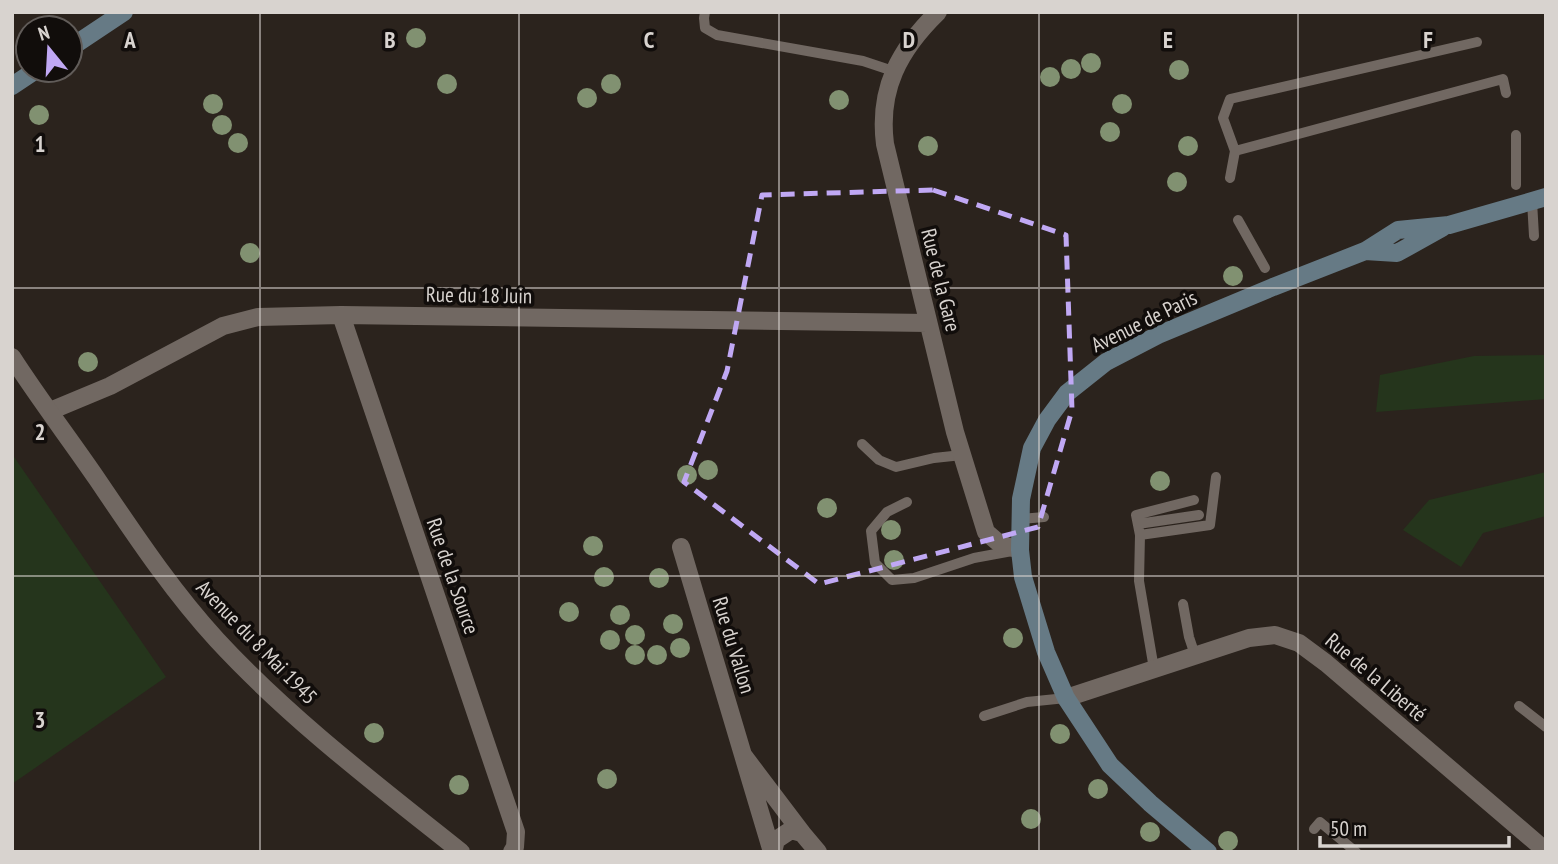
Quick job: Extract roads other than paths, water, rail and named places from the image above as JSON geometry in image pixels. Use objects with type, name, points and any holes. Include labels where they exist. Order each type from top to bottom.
[{"type":"main road","points":[[84,39],[124,12]]},
{"type":"main road","name":"Avenue de Paris","points":[[1208,852],[1110,765],[1066,698],[1046,652],[1023,577],[1020,550],[1021,499],[1032,448],[1047,420],[1067,393],[1106,362],[1158,335],[1364,251],[1397,253],[1449,225],[1539,199]]},
{"type":"street","name":"Rue de la Gare","points":[[938,12],[905,50],[893,71],[887,89],[883,120],[885,144],[962,455],[986,532],[1000,544],[1020,550]]},
{"type":"street","name":"Rue du 18 Juin","points":[[50,411],[110,386],[223,326],[258,317],[341,315],[928,324]]},
{"type":"street","name":"Rue de la Source","points":[[341,315],[516,832],[512,852]]},
{"type":"street","name":"Avenue du 8 Mai 1945","points":[[12,357],[168,581],[217,640],[302,722],[461,852]]},
{"type":"street","name":"Rue du Vallon","points":[[681,547],[773,852]]},
{"type":"street","name":"Rue de la Liberté","points":[[1066,698],[1249,638],[1275,635],[1298,643],[1336,671],[1546,851]]},
{"type":"street","name":"Rue du Vallon","points":[[743,755],[818,852]]},
{"type":"street","name":"Rue du Vallon","points":[[773,852],[776,840],[791,830],[802,832]]},
{"type":"lane","points":[[705,12],[705,28],[717,35],[863,61],[893,71]]},
{"type":"lane","points":[[1230,178],[1235,152],[1223,118],[1230,99],[1477,42]]},
{"type":"lane","points":[[1235,152],[1503,79],[1506,93]]},
{"type":"lane","points":[[1516,135],[1516,185]]},
{"type":"lane","points":[[1534,236],[1539,199]]},
{"type":"lane","points":[[1238,220],[1265,268]]},
{"type":"lane","points":[[862,444],[878,460],[896,467],[962,455]]},
{"type":"lane","points":[[1139,529],[1210,525],[1216,477]]},
{"type":"lane","points":[[1154,668],[1139,582],[1139,529],[1136,515],[1194,500]]},
{"type":"lane","points":[[907,502],[887,512],[871,531],[875,563],[892,580],[914,578],[974,558],[1020,550]]},
{"type":"lane","points":[[1139,529],[1199,515]]},
{"type":"lane","points":[[1021,519],[1044,517]]},
{"type":"lane","points":[[1183,604],[1195,655]]},
{"type":"lane","points":[[984,716],[1027,702],[1066,698]]},
{"type":"lane","points":[[1519,706],[1546,727]]},
{"type":"lane","points":[[1314,829],[1320,822],[1356,852]]}]
